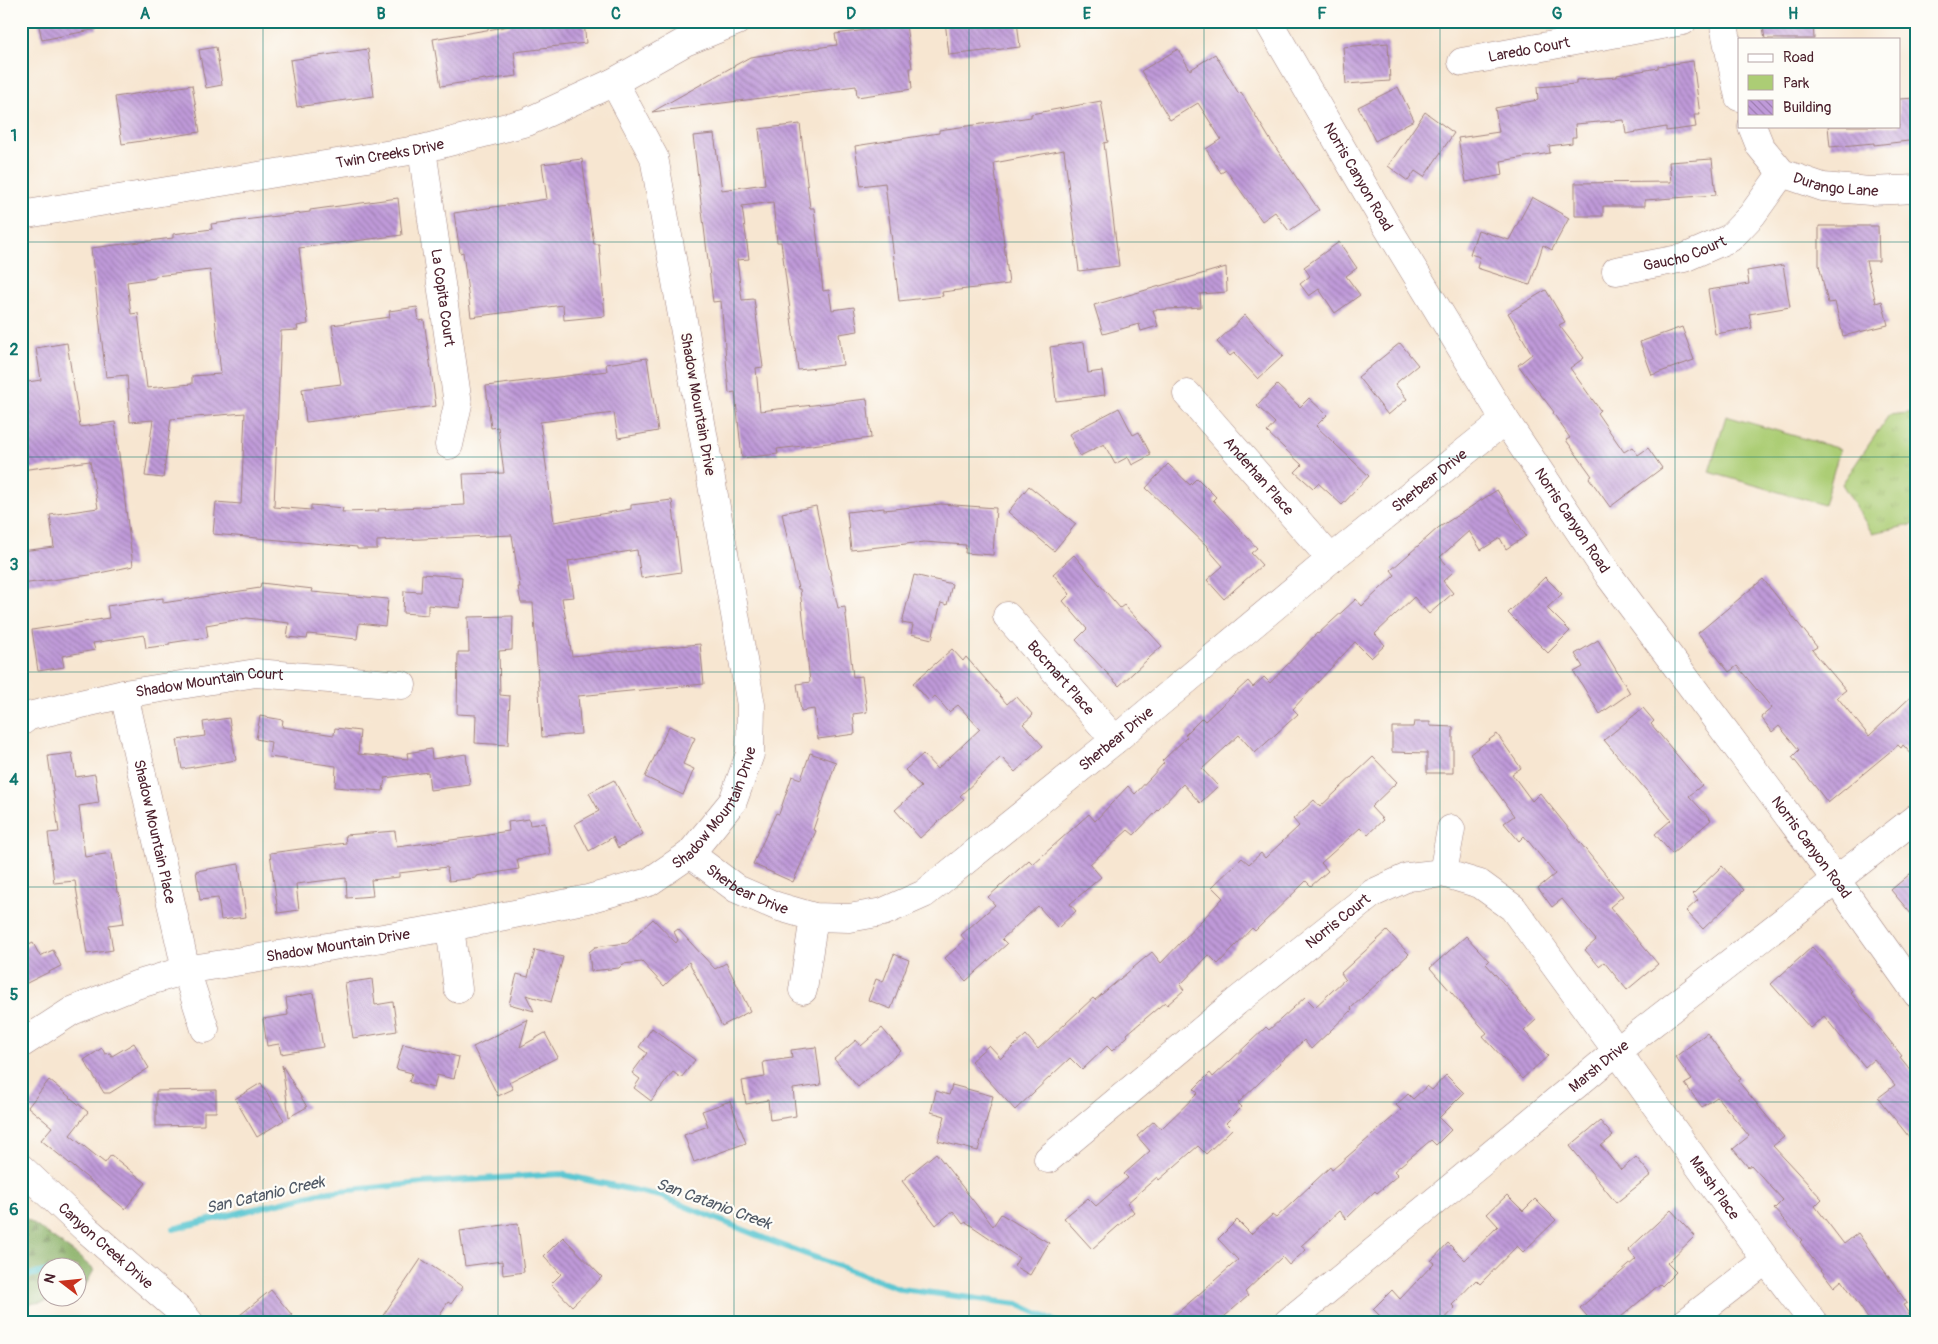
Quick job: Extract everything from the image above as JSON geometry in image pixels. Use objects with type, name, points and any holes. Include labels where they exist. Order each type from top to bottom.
[{"type":"street","name":"Twin Creeks Drive","points":[[21,215],[422,149],[527,122],[614,82],[685,42],[736,21]]},
{"type":"street","name":"Norris Canyon Road","points":[[1268,21],[1384,223],[1505,420],[1610,577],[1836,880],[1917,994]]},
{"type":"street","name":"Laredo Court","points":[[1462,62],[1684,21]]},
{"type":"street","points":[[1723,21],[1738,92]]},
{"type":"street","name":"Shadow Mountain Drive","points":[[21,1044],[72,1011],[136,985],[186,970],[450,927],[588,899],[649,882],[690,854],[733,801],[750,754],[751,704],[654,157],[614,82]]},
{"type":"street","name":"Durango Lane","points":[[1753,128],[1760,146],[1782,173],[1823,188],[1870,191],[1917,189]]},
{"type":"street","name":"La Copita Court","points":[[422,149],[458,404],[449,445]]},
{"type":"street","name":"Gaucho Court","points":[[1616,271],[1684,258],[1730,238],[1752,215],[1782,173]]},
{"type":"street","name":"Anderhan Place","points":[[1187,394],[1331,559]]},
{"type":"street","name":"Sherbear Drive","points":[[690,854],[737,889],[776,906],[814,917],[849,918],[882,912],[924,894],[1115,740],[1331,559],[1505,420]]},
{"type":"street","name":"Bocmart Place","points":[[1007,616],[1115,740]]},
{"type":"street","name":"Shadow Mountain Court","points":[[21,722],[29,716],[124,694],[256,673],[402,685]]},
{"type":"street","name":"Shadow Mountain Place","points":[[124,694],[186,970],[205,1029]]},
{"type":"street","name":"Marsh Drive","points":[[1287,1323],[1618,1051],[1917,817]]},
{"type":"street","points":[[1444,873],[1451,829]]},
{"type":"street","name":"Norris Court","points":[[1048,1159],[1236,1002],[1373,893],[1408,877],[1444,873],[1480,884],[1513,908],[1618,1051]]},
{"type":"street","points":[[802,990],[814,917]]},
{"type":"street","points":[[450,927],[458,989]]},
{"type":"street","name":"Marsh Place","points":[[1618,1051],[1766,1260],[1814,1323]]},
{"type":"street","name":"Canyon Creek Drive","points":[[21,1168],[87,1230],[180,1311],[190,1323]]},
{"type":"street","points":[[1685,1323],[1766,1260]]},
{"type":"green space","points":[[1917,412],[1917,524],[1872,533],[1842,484],[1889,415]]},
{"type":"green space","points":[[1726,416],[1840,449],[1824,505],[1709,472]]},
{"type":"green space","points":[[21,1215],[78,1256],[38,1256],[38,1303],[21,1305]]},
{"type":"green space","points":[[88,1265],[94,1270],[88,1281]]},
{"type":"building","points":[[38,21],[96,21],[97,29],[42,40]]},
{"type":"building","points":[[510,21],[584,21],[586,43],[514,52],[517,76],[441,86],[433,39],[510,26]]},
{"type":"building","points":[[945,21],[1017,21],[1020,47],[949,55]]},
{"type":"building","points":[[1762,21],[1813,21],[1814,38],[1765,38]]},
{"type":"building","points":[[906,25],[912,68],[910,68],[912,89],[857,97],[856,86],[652,112],[750,57],[837,45],[835,34]]},
{"type":"building","points":[[1388,43],[1390,81],[1346,84],[1343,47]]},
{"type":"building","points":[[216,47],[222,85],[206,88],[199,50]]},
{"type":"building","points":[[368,49],[374,96],[297,107],[290,60]]},
{"type":"building","points":[[1178,49],[1190,70],[1215,54],[1239,94],[1241,92],[1271,141],[1319,210],[1289,231],[1275,212],[1262,221],[1226,170],[1221,173],[1206,149],[1221,139],[1198,103],[1170,120],[1141,71]]},
{"type":"building","points":[[1693,61],[1700,115],[1694,115],[1696,127],[1666,131],[1666,127],[1626,134],[1624,120],[1575,124],[1576,137],[1572,137],[1572,143],[1549,146],[1550,153],[1501,161],[1503,175],[1466,182],[1458,138],[1499,132],[1495,108],[1538,100],[1537,87],[1576,84],[1576,80],[1617,77],[1617,75],[1658,68],[1658,66]]},
{"type":"building","points":[[192,85],[200,132],[122,144],[115,97]]},
{"type":"building","points":[[1398,87],[1414,120],[1375,141],[1358,107]]},
{"type":"building","points":[[1917,98],[1917,140],[1874,145],[1874,143],[1830,147],[1828,128],[1900,128],[1900,99]]},
{"type":"building","points":[[1101,101],[1108,142],[1104,143],[1119,266],[1079,271],[1064,150],[994,163],[1009,284],[942,292],[943,296],[899,301],[885,183],[861,186],[855,146],[939,133],[939,130],[1031,117],[1031,114]]},
{"type":"building","points":[[1425,112],[1454,133],[1424,177],[1415,171],[1408,181],[1388,166]]},
{"type":"building","points":[[800,124],[810,208],[814,208],[823,291],[829,290],[832,310],[854,307],[858,331],[839,334],[843,365],[798,370],[781,242],[777,242],[773,202],[742,206],[749,259],[737,260],[742,300],[754,299],[763,367],[756,368],[760,411],[867,399],[871,438],[777,449],[778,454],[742,458],[735,392],[729,393],[721,301],[713,302],[693,136],[714,134],[722,190],[765,184],[759,129]]},
{"type":"building","points":[[582,159],[594,244],[599,244],[605,316],[564,320],[563,305],[471,317],[463,252],[460,253],[454,213],[547,199],[542,164]]},
{"type":"building","points":[[1712,159],[1716,195],[1645,200],[1645,206],[1603,206],[1603,216],[1575,216],[1575,183],[1671,182],[1669,162]]},
{"type":"building","points":[[1532,197],[1569,218],[1552,250],[1543,245],[1530,285],[1477,268],[1480,257],[1470,254],[1478,230],[1509,240]]},
{"type":"building","points":[[398,198],[402,235],[299,248],[308,324],[297,326],[298,330],[281,331],[274,507],[311,510],[311,505],[343,508],[342,512],[465,505],[463,474],[504,473],[498,427],[491,428],[486,386],[607,371],[606,364],[647,358],[658,431],[618,438],[614,413],[540,422],[554,522],[631,509],[631,505],[672,500],[681,572],[641,578],[637,550],[568,561],[574,597],[562,598],[572,656],[700,644],[704,684],[578,696],[581,734],[542,737],[533,603],[521,603],[512,535],[377,541],[377,549],[357,549],[357,547],[213,534],[216,502],[241,504],[245,413],[171,419],[163,478],[145,476],[153,420],[130,422],[127,375],[106,377],[91,248],[173,238],[173,234],[212,229],[211,224],[310,212],[310,210]],"holes":[[[210,270],[221,374],[192,376],[192,384],[147,388],[138,313],[131,314],[127,282],[155,278],[155,276]]]},
{"type":"building","points":[[1819,226],[1878,226],[1879,261],[1866,261],[1876,303],[1882,301],[1888,325],[1843,336],[1835,302],[1828,303],[1819,265]]},
{"type":"building","points":[[1339,242],[1357,268],[1346,276],[1360,295],[1335,313],[1319,289],[1309,296],[1300,284],[1310,276],[1304,267]]},
{"type":"building","points":[[1783,265],[1790,307],[1749,314],[1752,328],[1715,334],[1708,290],[1749,284],[1747,271]]},
{"type":"building","points":[[1226,267],[1227,292],[1200,294],[1201,307],[1153,310],[1158,326],[1141,331],[1139,324],[1103,334],[1094,305]]},
{"type":"building","points":[[1546,290],[1565,322],[1559,325],[1584,358],[1570,368],[1600,410],[1597,413],[1624,452],[1632,447],[1638,455],[1648,448],[1662,468],[1610,507],[1589,478],[1592,476],[1566,440],[1570,438],[1554,412],[1518,365],[1532,354],[1508,313]]},
{"type":"building","points":[[417,307],[419,321],[424,320],[436,406],[306,422],[302,389],[341,384],[332,325],[390,317],[389,311]]},
{"type":"building","points":[[1245,315],[1283,356],[1258,379],[1234,353],[1230,356],[1217,342]]},
{"type":"building","points":[[1682,327],[1694,360],[1652,375],[1640,342]]},
{"type":"building","points":[[1084,342],[1088,373],[1102,371],[1105,395],[1056,401],[1050,347]]},
{"type":"building","points":[[67,343],[80,427],[115,422],[133,566],[90,575],[21,584],[21,551],[54,547],[50,515],[98,508],[90,461],[21,470],[21,383],[41,380],[36,348]]},
{"type":"building","points":[[1400,343],[1418,365],[1395,384],[1407,399],[1388,415],[1358,377]]},
{"type":"building","points":[[1277,385],[1300,407],[1309,398],[1327,415],[1316,426],[1369,476],[1342,505],[1318,483],[1313,488],[1295,472],[1302,465],[1267,432],[1275,423],[1257,406]]},
{"type":"building","points":[[1119,408],[1133,435],[1139,432],[1151,455],[1132,465],[1128,457],[1115,464],[1104,444],[1080,456],[1069,434]]},
{"type":"building","points":[[1168,464],[1190,485],[1197,478],[1216,497],[1213,500],[1257,548],[1251,553],[1262,565],[1224,599],[1207,580],[1223,566],[1209,548],[1146,488]]},
{"type":"building","points":[[1029,486],[1076,524],[1054,551],[1008,512]]},
{"type":"building","points":[[1497,490],[1526,536],[1506,549],[1500,538],[1481,550],[1469,531],[1440,557],[1453,572],[1443,581],[1453,593],[1429,614],[1414,597],[1375,634],[1385,645],[1371,658],[1355,642],[1293,709],[1298,714],[1255,753],[1239,735],[1202,769],[1218,786],[1200,803],[1183,784],[1134,835],[1128,830],[1090,864],[1101,877],[1070,904],[1076,911],[1058,928],[1038,906],[1002,939],[1007,944],[966,981],[945,958],[965,940],[961,935],[995,905],[988,897],[1029,860],[1033,864],[1089,814],[1095,821],[1128,786],[1135,794],[1164,763],[1162,761],[1187,737],[1185,735],[1202,718],[1205,721],[1248,681],[1253,687],[1264,677],[1270,683],[1317,633],[1356,599],[1362,606],[1395,575],[1391,570],[1438,528]]},
{"type":"building","points":[[941,504],[996,508],[993,555],[965,553],[966,545],[924,542],[851,550],[847,512]]},
{"type":"building","points":[[816,506],[838,608],[845,607],[853,677],[862,676],[867,712],[853,714],[855,734],[818,739],[814,709],[801,711],[797,684],[810,682],[800,589],[798,589],[782,513]]},
{"type":"building","points":[[1074,555],[1120,608],[1124,605],[1162,646],[1119,686],[1076,640],[1087,629],[1063,601],[1070,594],[1053,574]]},
{"type":"building","points":[[422,574],[462,577],[460,608],[428,605],[428,615],[403,613],[404,591],[421,592]]},
{"type":"building","points":[[914,575],[952,584],[947,605],[941,603],[932,639],[911,634],[913,625],[902,623]]},
{"type":"building","points":[[1545,577],[1562,594],[1547,608],[1570,631],[1548,653],[1508,613]]},
{"type":"building","points":[[1763,579],[1817,647],[1812,650],[1846,690],[1837,697],[1869,736],[1917,691],[1917,760],[1903,745],[1901,748],[1898,745],[1828,803],[1792,757],[1799,750],[1779,726],[1772,732],[1761,717],[1772,708],[1737,666],[1729,672],[1698,633]]},
{"type":"building","points":[[261,583],[313,589],[312,592],[388,599],[385,626],[359,623],[357,639],[308,634],[307,639],[287,637],[289,623],[247,618],[206,625],[208,637],[169,643],[169,645],[146,648],[144,635],[93,643],[95,650],[62,656],[64,667],[38,671],[32,630],[109,618],[107,606],[163,598],[163,603],[260,588]]},
{"type":"building","points":[[513,616],[512,650],[499,651],[500,695],[510,696],[508,745],[475,743],[476,715],[457,714],[458,652],[469,652],[468,617]]},
{"type":"building","points":[[1598,640],[1630,693],[1600,714],[1574,672],[1583,667],[1575,654]]},
{"type":"building","points":[[952,649],[963,661],[966,657],[1007,704],[1016,696],[1033,715],[1023,724],[1043,746],[1015,772],[1001,757],[960,796],[964,799],[920,838],[895,810],[921,787],[905,770],[923,754],[937,769],[980,729],[958,705],[949,712],[935,696],[929,701],[913,683]]},
{"type":"building","points":[[1643,708],[1654,721],[1651,724],[1702,785],[1689,796],[1711,820],[1672,854],[1655,834],[1671,820],[1604,740]]},
{"type":"building","points":[[260,716],[283,720],[282,727],[334,735],[335,728],[360,731],[358,754],[408,759],[407,753],[431,749],[432,759],[466,754],[470,785],[430,790],[428,772],[385,778],[383,791],[335,787],[336,766],[269,757],[271,742],[256,739]]},
{"type":"building","points":[[229,718],[236,760],[182,769],[177,740],[205,736],[203,722]]},
{"type":"building","points":[[1414,722],[1430,722],[1430,726],[1453,727],[1453,773],[1427,773],[1427,753],[1392,752],[1392,727],[1413,727]]},
{"type":"building","points":[[669,726],[695,738],[683,764],[694,769],[683,795],[645,777]]},
{"type":"building","points":[[1497,734],[1521,768],[1512,774],[1532,801],[1540,793],[1623,896],[1610,907],[1658,964],[1627,990],[1604,962],[1599,966],[1585,950],[1596,940],[1562,899],[1552,907],[1538,888],[1555,874],[1524,836],[1519,841],[1504,823],[1514,816],[1470,754]]},
{"type":"building","points":[[72,753],[76,777],[95,774],[99,803],[79,806],[85,857],[112,853],[117,892],[119,892],[124,923],[109,925],[113,950],[87,954],[75,881],[54,883],[48,833],[59,832],[48,756]]},
{"type":"building","points":[[810,753],[836,762],[813,830],[816,831],[793,882],[753,864],[776,813],[779,814],[792,776],[801,779]]},
{"type":"building","points":[[1373,757],[1397,782],[1371,807],[1383,820],[1367,835],[1360,828],[1321,863],[1328,871],[1311,886],[1306,881],[1255,931],[1252,928],[1218,964],[1209,955],[1180,985],[1184,990],[1167,1005],[1165,1002],[1127,1034],[1128,1036],[1112,1051],[1107,1046],[1082,1070],[1070,1058],[1015,1110],[971,1061],[989,1045],[1001,1058],[1026,1035],[1038,1049],[1093,998],[1095,1000],[1152,952],[1161,963],[1223,898],[1212,887],[1242,858],[1249,864],[1261,853],[1265,858],[1299,826],[1293,819],[1314,800],[1320,807]]},
{"type":"building","points":[[614,780],[643,834],[618,848],[613,837],[589,851],[575,824],[599,811],[589,793]]},
{"type":"building","points":[[529,819],[530,825],[545,823],[550,854],[517,859],[519,869],[476,876],[476,878],[449,881],[447,867],[399,873],[399,877],[371,880],[373,896],[347,898],[346,878],[296,884],[299,910],[278,913],[270,853],[346,843],[345,835],[395,831],[397,847],[489,835],[509,831],[508,822]]},
{"type":"building","points":[[239,864],[246,917],[221,920],[218,898],[200,900],[196,871]]},
{"type":"building","points":[[1722,866],[1744,890],[1703,929],[1686,911],[1698,900],[1693,894]]},
{"type":"building","points":[[1917,868],[1917,921],[1891,890]]},
{"type":"building","points":[[653,919],[676,943],[678,940],[674,932],[678,929],[715,969],[726,963],[750,1011],[722,1026],[689,962],[664,986],[642,962],[623,964],[619,968],[591,971],[589,952],[595,947],[627,943]]},
{"type":"building","points":[[1387,931],[1409,954],[1351,1008],[1352,1010],[1311,1049],[1304,1040],[1238,1103],[1242,1107],[1226,1123],[1232,1129],[1206,1154],[1198,1146],[1159,1180],[1157,1177],[1127,1203],[1134,1212],[1092,1249],[1064,1218],[1088,1198],[1096,1206],[1128,1178],[1124,1174],[1150,1151],[1137,1136],[1154,1121],[1161,1129],[1198,1093],[1194,1089],[1210,1073],[1213,1077],[1266,1027],[1269,1030],[1305,997],[1315,1007],[1345,979],[1341,973]]},
{"type":"building","points":[[1466,936],[1489,961],[1486,964],[1536,1020],[1524,1031],[1548,1056],[1522,1079],[1483,1036],[1487,1033],[1430,968]]},
{"type":"building","points":[[33,943],[40,956],[53,950],[61,966],[21,986],[21,949]]},
{"type":"building","points":[[1812,947],[1852,991],[1850,992],[1902,1056],[1900,1057],[1917,1078],[1917,1147],[1878,1098],[1895,1085],[1874,1059],[1865,1067],[1824,1016],[1810,1028],[1771,984]]},
{"type":"building","points":[[535,950],[563,957],[551,1002],[526,995],[534,1011],[509,1004],[517,974],[528,977]]},
{"type":"building","points":[[894,954],[909,960],[891,1009],[868,1000],[876,979],[883,982]]},
{"type":"building","points":[[372,979],[375,1005],[393,1002],[397,1031],[353,1038],[345,983]]},
{"type":"building","points":[[314,993],[323,1047],[281,1054],[279,1044],[267,1046],[263,1019],[288,1015],[286,998]]},
{"type":"building","points":[[528,1019],[520,1047],[545,1033],[558,1057],[509,1082],[513,1089],[498,1096],[473,1047]]},
{"type":"building","points":[[652,1028],[695,1060],[681,1078],[673,1072],[651,1101],[634,1088],[640,1079],[632,1073],[647,1053],[639,1047]]},
{"type":"building","points":[[882,1028],[901,1051],[858,1087],[834,1059],[856,1040],[861,1046]]},
{"type":"building","points":[[1707,1033],[1741,1079],[1738,1081],[1784,1137],[1773,1146],[1822,1199],[1815,1206],[1844,1244],[1858,1233],[1907,1303],[1903,1305],[1915,1323],[1871,1323],[1842,1280],[1834,1287],[1800,1242],[1802,1240],[1774,1209],[1783,1200],[1751,1165],[1748,1167],[1733,1149],[1749,1136],[1717,1097],[1702,1107],[1685,1084],[1692,1080],[1675,1057]]},
{"type":"building","points":[[134,1043],[149,1068],[110,1093],[104,1093],[84,1060],[102,1048],[105,1054],[110,1053],[112,1056]]},
{"type":"building","points":[[403,1044],[459,1057],[454,1079],[437,1075],[434,1088],[409,1082],[412,1073],[396,1069]]},
{"type":"building","points":[[816,1047],[821,1085],[793,1089],[796,1116],[770,1120],[768,1100],[746,1104],[742,1081],[765,1077],[763,1062],[792,1058],[791,1050]]},
{"type":"building","points":[[282,1065],[307,1107],[289,1117]]},
{"type":"building","points":[[1446,1075],[1464,1093],[1439,1118],[1451,1130],[1436,1145],[1431,1140],[1394,1171],[1398,1175],[1377,1193],[1375,1191],[1346,1219],[1339,1211],[1301,1246],[1306,1250],[1289,1265],[1282,1257],[1245,1292],[1248,1296],[1217,1323],[1166,1323],[1238,1260],[1218,1239],[1237,1220],[1251,1234],[1272,1215],[1276,1218],[1330,1167],[1332,1170],[1401,1110],[1396,1105],[1408,1094],[1413,1099],[1427,1086],[1432,1090]]},
{"type":"building","points":[[49,1080],[88,1112],[70,1135],[105,1163],[111,1155],[146,1183],[125,1209],[41,1140],[52,1127],[28,1107]]},
{"type":"building","points":[[261,1083],[284,1120],[257,1137],[235,1099]]},
{"type":"building","points":[[952,1085],[993,1096],[978,1151],[938,1141],[945,1116],[931,1112],[936,1091],[949,1095]]},
{"type":"building","points":[[216,1090],[216,1112],[204,1112],[204,1125],[156,1126],[156,1091]]},
{"type":"building","points":[[730,1101],[746,1143],[694,1162],[684,1135],[708,1126],[702,1111]]},
{"type":"building","points":[[1600,1121],[1613,1136],[1601,1146],[1621,1170],[1636,1157],[1651,1175],[1616,1203],[1570,1146]]},
{"type":"building","points":[[936,1153],[993,1226],[1001,1214],[1049,1243],[1030,1275],[1014,1266],[1019,1258],[966,1222],[963,1224],[953,1211],[936,1225],[902,1181]]},
{"type":"building","points":[[1507,1195],[1523,1211],[1535,1199],[1556,1220],[1523,1252],[1517,1246],[1480,1284],[1476,1280],[1452,1305],[1455,1308],[1441,1323],[1387,1323],[1373,1309],[1392,1290],[1400,1299],[1434,1263],[1431,1261],[1448,1243],[1465,1260],[1498,1226],[1487,1214]]},
{"type":"building","points":[[1671,1210],[1695,1236],[1667,1263],[1676,1272],[1662,1286],[1660,1284],[1614,1323],[1593,1323],[1580,1308],[1636,1259],[1628,1250]]},
{"type":"building","points":[[518,1223],[524,1272],[503,1275],[502,1261],[465,1266],[460,1231]]},
{"type":"building","points":[[563,1237],[602,1277],[572,1306],[551,1284],[561,1274],[544,1256]]},
{"type":"building","points":[[421,1259],[463,1287],[451,1304],[448,1302],[434,1323],[391,1323],[382,1317]]},
{"type":"building","points":[[271,1290],[292,1315],[282,1323],[230,1323]]},
{"type":"waterway","name":"San Catanio Creek","points":[[173,1229],[319,1193],[423,1183],[560,1174],[660,1196],[776,1243],[901,1289],[1018,1304],[1058,1323]]},
{"type":"waterway","name":"San Catanio Creek","points":[[21,1277],[38,1273]]}]
